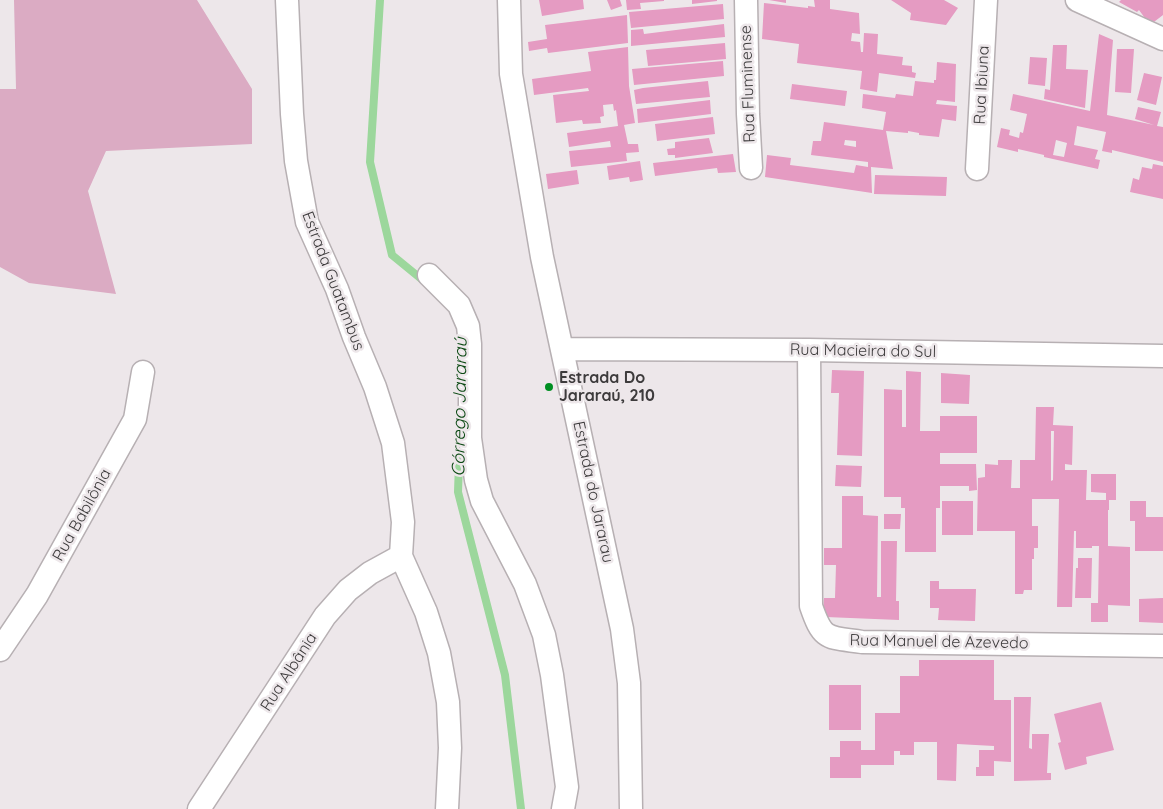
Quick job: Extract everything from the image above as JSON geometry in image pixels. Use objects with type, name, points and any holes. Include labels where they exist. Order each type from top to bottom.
[{"type":"street","name":"Estrada Guatambus","points":[[287,0],[296,161],[307,222],[337,289],[354,337],[375,387],[393,443],[403,522],[401,556]]},
{"type":"street","name":"Estrada do Jararau","points":[[509,0],[511,74],[542,257],[622,629],[630,683],[632,809]]},
{"type":"street","name":"Rua Fluminense","points":[[746,0],[751,168]]},
{"type":"street","name":"Rua Ibiuna","points":[[977,170],[986,0]]},
{"type":"street","points":[[1077,0],[1163,39]]},
{"type":"street","points":[[429,275],[459,305],[468,326],[470,344],[470,438],[476,480],[482,501],[526,584],[544,634],[552,675],[567,787],[563,809]]},
{"type":"street","name":"Rua Macieira do Sul","points":[[562,350],[809,350],[1163,356]]},
{"type":"street","name":"Rua Manuel de Azevedo","points":[[809,350],[811,606],[822,631],[830,638],[862,642],[1163,646]]},
{"type":"street","name":"Rua Babilônia","points":[[0,650],[37,595],[135,419],[143,372]]},
{"type":"street","name":"Rua Albânia","points":[[199,809],[326,616],[348,590],[370,573],[401,556]]},
{"type":"street","points":[[401,556],[426,612],[439,653],[448,702],[450,748],[447,809]]},
{"type":"shaded area","points":[[14,0],[197,0],[252,89],[252,144],[106,151],[88,191],[116,294],[29,283],[0,267],[0,89],[16,89]]},
{"type":"building","points":[[539,0],[583,0],[584,9],[542,16]]},
{"type":"building","points":[[607,0],[620,0],[622,6],[611,10]]},
{"type":"building","points":[[626,0],[664,1],[640,3],[641,9],[627,10]]},
{"type":"building","points":[[692,0],[717,0],[717,1],[692,4]]},
{"type":"building","points":[[769,0],[786,0],[786,3]]},
{"type":"building","points":[[814,0],[830,0],[830,9],[859,13],[860,34],[852,33],[851,41],[860,42],[861,52],[863,52],[864,33],[878,34],[877,54],[903,57],[902,65],[912,66],[912,72],[916,73],[915,78],[879,73],[877,92],[860,89],[862,71],[797,63],[799,44],[762,39],[764,3],[808,8],[808,6],[815,7]]},
{"type":"building","points":[[891,0],[944,0],[958,8],[946,25],[910,20],[911,13]]},
{"type":"building","points":[[1121,0],[1163,0],[1163,15],[1150,25],[1139,10],[1137,12],[1119,2]]},
{"type":"building","points":[[723,4],[724,19],[631,28],[629,12]]},
{"type":"building","points":[[627,15],[628,43],[548,53],[547,48],[529,51],[528,42],[547,39],[545,25]]},
{"type":"building","points":[[724,24],[725,37],[631,46],[631,30],[643,29],[644,34]]},
{"type":"building","points":[[1099,34],[1113,40],[1107,115],[1154,125],[1135,119],[1138,107],[1161,112],[1157,126],[1163,127],[1163,162],[1112,150],[1112,153],[1102,151],[1106,132],[1077,126],[1074,145],[1098,150],[1095,159],[1100,160],[1098,169],[1018,149],[1018,152],[997,147],[1001,128],[1010,130],[1009,135],[1019,138],[1020,132],[1023,133],[1027,114],[1010,110],[1013,94],[1090,111]],"holes":[[[1056,140],[1067,143],[1064,157],[1053,155]]]},
{"type":"building","points":[[725,43],[726,59],[648,66],[646,50]]},
{"type":"building","points":[[1053,45],[1067,45],[1066,69],[1088,70],[1085,108],[1044,99],[1045,89],[1050,90]]},
{"type":"building","points":[[628,47],[629,86],[635,123],[624,125],[628,144],[638,144],[639,152],[626,153],[627,161],[571,167],[569,151],[611,147],[610,141],[569,147],[567,133],[618,126],[616,110],[614,111],[613,104],[603,105],[604,116],[600,117],[601,123],[583,124],[582,120],[556,123],[553,95],[589,91],[588,88],[534,95],[532,79],[591,71],[588,52]]},
{"type":"building","points":[[1117,49],[1134,49],[1131,93],[1115,92]]},
{"type":"building","points":[[1030,57],[1047,58],[1045,86],[1028,84]]},
{"type":"building","points":[[723,61],[724,76],[634,85],[632,69]]},
{"type":"building","points":[[937,62],[956,64],[955,102],[937,100],[936,104],[957,106],[956,121],[942,119],[939,137],[919,135],[919,133],[908,131],[908,133],[886,131],[893,169],[871,167],[872,193],[765,177],[767,155],[791,158],[790,165],[854,173],[856,165],[868,167],[868,162],[811,155],[813,141],[821,141],[824,122],[883,130],[886,112],[862,108],[863,94],[895,98],[896,94],[913,96],[915,81],[934,83],[934,80],[936,80]],"holes":[[[845,140],[856,141],[856,147],[844,145]]]},
{"type":"building","points":[[1144,73],[1162,77],[1156,105],[1137,100]]},
{"type":"building","points":[[708,81],[710,97],[636,104],[634,90]]},
{"type":"building","points":[[792,84],[847,91],[845,106],[790,99]]},
{"type":"building","points":[[710,100],[711,114],[638,123],[637,109]]},
{"type":"building","points":[[713,117],[715,134],[657,141],[655,124]]},
{"type":"building","points":[[709,138],[713,153],[675,158],[675,155],[668,155],[667,149],[675,148],[675,142]]},
{"type":"building","points":[[733,154],[736,172],[718,173],[717,168],[655,176],[653,163]]},
{"type":"building","points":[[640,161],[643,180],[630,182],[629,177],[609,180],[607,166]]},
{"type":"building","points":[[1153,164],[1163,166],[1163,199],[1130,192],[1133,178],[1139,180],[1142,167],[1152,169]]},
{"type":"building","points":[[577,170],[579,184],[548,189],[546,174]]},
{"type":"building","points":[[875,175],[947,177],[946,196],[874,194]]},
{"type":"building","points":[[832,370],[864,371],[862,456],[837,455],[839,393],[831,393]]},
{"type":"building","points":[[906,371],[921,372],[920,431],[940,431],[940,416],[977,416],[977,453],[940,453],[940,464],[976,464],[977,490],[969,491],[969,486],[940,486],[940,508],[936,508],[936,552],[905,552],[905,508],[901,508],[901,497],[884,497],[884,389],[902,390],[902,427],[906,427]]},
{"type":"building","points":[[941,373],[970,375],[969,404],[941,403]]},
{"type":"building","points":[[1036,407],[1054,407],[1053,425],[1073,426],[1072,465],[1065,464],[1065,470],[1087,470],[1086,500],[1106,500],[1106,493],[1091,492],[1091,474],[1116,474],[1116,500],[1109,500],[1108,546],[1130,547],[1130,606],[1108,605],[1108,622],[1091,622],[1091,603],[1098,603],[1099,546],[1076,548],[1076,531],[1074,531],[1072,607],[1057,607],[1059,499],[1032,499],[1032,526],[1038,526],[1038,548],[1034,548],[1034,559],[1032,559],[1032,590],[1024,590],[1023,594],[1015,594],[1015,531],[977,531],[978,478],[985,477],[985,464],[998,465],[998,460],[1012,460],[1011,488],[1020,488],[1020,460],[1035,460]],"holes":[[[1051,431],[1054,431],[1053,480],[1051,481]]]},
{"type":"building","points":[[836,465],[862,466],[861,487],[835,486]]},
{"type":"building","points":[[842,496],[863,496],[863,515],[878,516],[877,597],[881,597],[881,541],[897,541],[896,601],[899,601],[899,620],[826,617],[823,612],[824,598],[835,598],[836,565],[824,565],[824,548],[842,548]]},
{"type":"building","points":[[942,501],[973,501],[973,535],[942,535]]},
{"type":"building","points":[[1130,501],[1146,501],[1146,517],[1163,517],[1163,551],[1135,551],[1135,521],[1130,521]]},
{"type":"building","points":[[884,514],[901,514],[900,529],[884,529]]},
{"type":"building","points":[[1078,558],[1092,558],[1091,598],[1075,598]]},
{"type":"building","points":[[930,581],[939,581],[939,589],[976,589],[975,621],[938,620],[939,608],[930,608]]},
{"type":"building","points":[[1163,598],[1163,623],[1139,622],[1139,599]]},
{"type":"building","points":[[919,660],[994,660],[994,700],[1011,700],[1011,762],[994,761],[994,776],[976,776],[976,767],[979,767],[979,750],[994,750],[994,746],[957,744],[956,781],[937,780],[937,742],[914,742],[914,755],[900,755],[900,751],[894,751],[894,765],[861,765],[861,778],[830,778],[830,757],[840,757],[840,741],[861,741],[861,750],[875,750],[875,713],[900,713],[900,676],[919,676]]},
{"type":"building","points":[[829,685],[861,685],[861,730],[829,730]]},
{"type":"building","points":[[1014,697],[1031,697],[1029,748],[1032,749],[1032,734],[1049,734],[1047,773],[1051,773],[1051,780],[1014,781]]},
{"type":"building","points":[[1101,702],[1114,750],[1086,757],[1087,764],[1065,770],[1058,743],[1061,742],[1054,714]]},
{"type":"waterway","name":"Córrego Jararaú","points":[[380,0],[370,162],[392,255],[425,282]]},
{"type":"waterway","name":"Córrego Jararaú","points":[[460,435],[458,492],[505,675],[521,809]]},
{"type":"place","name":"Estrada Do Jararaú, 210","points":[[549,387]]}]
